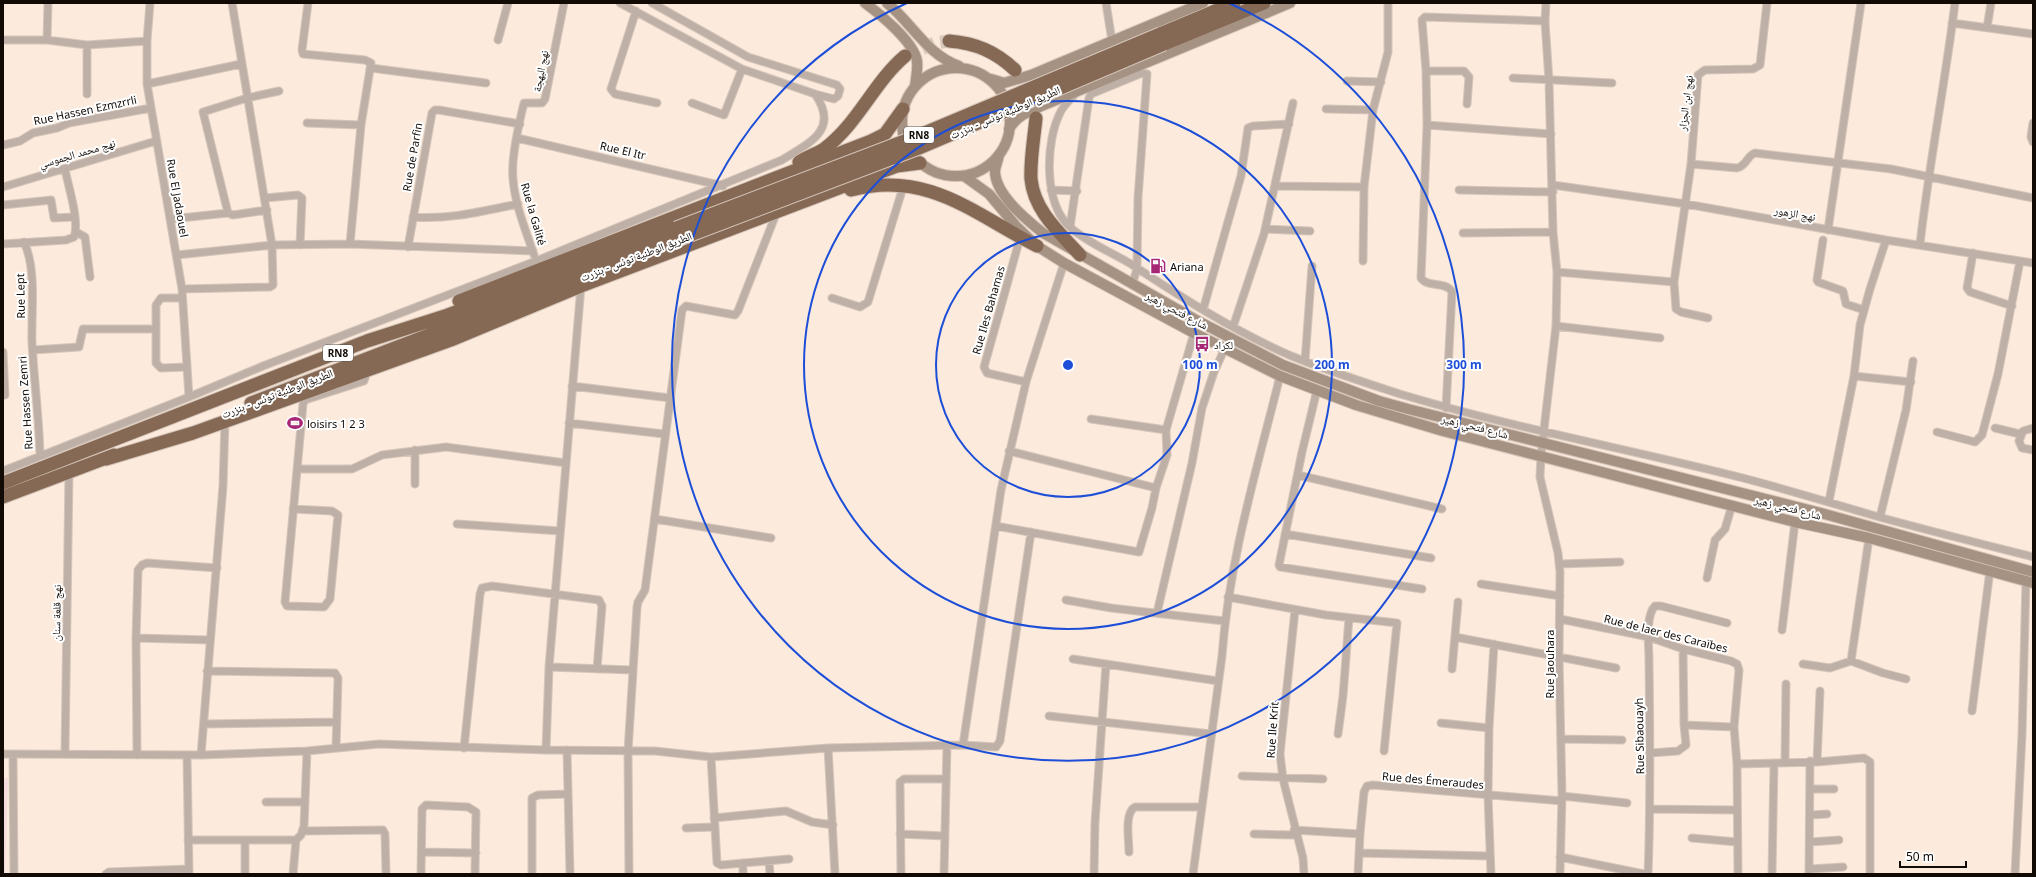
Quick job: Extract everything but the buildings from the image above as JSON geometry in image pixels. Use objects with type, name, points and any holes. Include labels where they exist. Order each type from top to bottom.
[{"type":"highway","name":"الطريق الوطنية تونس - بنزرت","points":[[1162,39],[1234,3]]},
{"type":"highway","name":"الطريق الوطنية تونس - بنزرت","points":[[3,497],[106,459],[678,233],[1162,39],[1264,3]]},
{"type":"highway","points":[[949,41],[966,43],[987,49],[1003,59],[1015,70]]},
{"type":"highway","name":"RN8","points":[[771,180],[779,172],[824,148],[859,113],[891,68],[905,56]]},
{"type":"highway","name":"RN8","points":[[367,342],[452,304],[871,141],[885,134],[903,109]]},
{"type":"highway","points":[[1036,118],[1031,180],[1034,193],[1044,216],[1080,255]]},
{"type":"highway","points":[[225,422],[451,340],[581,286],[776,214],[897,166],[920,163]]},
{"type":"highway","points":[[794,206],[854,189],[904,184],[951,198],[1020,238],[1037,246]]},
{"type":"highway","name":"الطريق الوطنية تونس - بنزرت","points":[[3,483],[367,342],[445,316],[678,233]]},
{"type":"highway","name":"RN8","points":[[106,459],[225,422]]},
{"type":"street","points":[[47,40],[48,3]]},
{"type":"street","name":"Rue El Jadaouel","points":[[150,3],[147,41],[147,84],[182,290],[189,397]]},
{"type":"street","points":[[182,290],[270,287],[273,285],[272,245],[267,210],[241,64],[232,3]]},
{"type":"street","points":[[308,3],[302,50],[303,54],[366,60],[371,63],[361,126],[350,244]]},
{"type":"street","points":[[498,40],[508,3]]},
{"type":"street","name":"نهج البهجة","points":[[520,124],[524,103],[542,103],[545,99],[564,3]]},
{"type":"street","points":[[620,3],[628,5],[636,11],[742,69],[815,94],[834,99],[838,96],[840,89],[837,85],[748,57],[652,3]]},
{"type":"street","points":[[865,3],[903,38],[916,56],[918,62],[915,86]]},
{"type":"street","points":[[887,3],[935,53],[946,62],[981,74],[995,82],[1004,83],[1031,74],[1202,3]]},
{"type":"street","points":[[1106,3],[1112,41]]},
{"type":"street","points":[[968,69],[954,68],[939,70],[926,76],[915,86],[903,109],[903,137],[910,151],[920,163],[940,174],[964,176],[977,172],[989,165],[999,155],[1006,143],[1010,129],[1021,115],[1077,93],[1290,3]]},
{"type":"street","points":[[1362,261],[1364,187],[1373,110],[1388,52],[1388,3]]},
{"type":"street","name":"Rue Jaouhara","points":[[1546,3],[1545,21],[1549,81],[1553,232],[1557,272],[1556,326],[1545,432],[1541,455],[1542,486],[1559,564],[1562,798],[1560,874]]},
{"type":"street","name":"نهج ابن الجزار","points":[[1708,318],[1681,312],[1676,309],[1674,282],[1691,164],[1698,75],[1705,70],[1753,69],[1760,65],[1767,3]]},
{"type":"street","points":[[1828,230],[1861,3]]},
{"type":"street","points":[[1920,244],[1928,175],[1944,82],[1955,3]]},
{"type":"street","points":[[1987,28],[1991,3]]},
{"type":"street","points":[[636,11],[610,89],[614,94],[657,103]]},
{"type":"street","points":[[1446,408],[1452,292],[1448,287],[1424,282],[1421,278],[1427,125],[1426,71],[1422,20],[1424,17],[1545,21]]},
{"type":"street","points":[[1952,23],[2033,34]]},
{"type":"street","points":[[3,40],[47,40],[87,45],[147,41]]},
{"type":"street","points":[[87,45],[87,94]]},
{"type":"street","points":[[147,84],[241,64]]},
{"type":"street","points":[[371,68],[486,83]]},
{"type":"street","points":[[692,103],[724,115],[742,69]]},
{"type":"street","points":[[1426,71],[1464,71],[1467,73],[1469,77],[1467,104]]},
{"type":"street","points":[[1070,227],[1077,190],[1090,94],[1142,73],[1147,74],[1138,198],[1137,269],[1132,285]]},
{"type":"street","points":[[981,74],[994,83],[1004,97],[1009,112],[1010,129]]},
{"type":"street","points":[[1513,78],[1612,83]]},
{"type":"street","points":[[1347,81],[1381,82]]},
{"type":"street","points":[[228,213],[203,112],[247,98],[279,91]]},
{"type":"street","points":[[1077,93],[1062,109],[1055,125],[1049,171],[1051,190],[1061,217],[1070,227],[1233,327],[1305,361],[1446,408],[1742,478],[1829,501],[1880,517],[2033,557]]},
{"type":"street","points":[[3,471],[292,355],[536,261],[570,246],[723,186],[782,160],[814,140],[821,132],[825,113],[823,106],[815,94]]},
{"type":"street","points":[[1233,327],[1265,229],[1294,103]]},
{"type":"street","name":"Rue Hassen Ezmzrrli","points":[[3,146],[20,141],[32,133],[48,131],[69,124],[104,116],[151,108]]},
{"type":"street","points":[[1326,109],[1373,110]]},
{"type":"street","name":"Rue de Parfin","points":[[408,247],[430,117],[435,110],[520,124]]},
{"type":"street","points":[[307,123],[361,126]]},
{"type":"street","points":[[2033,123],[2031,137],[2033,142]]},
{"type":"street","name":"Rue la Galité","points":[[520,124],[513,178],[518,204],[536,261]]},
{"type":"street","points":[[1203,310],[1240,176],[1248,128],[1253,126],[1290,124]]},
{"type":"street","points":[[1427,125],[1551,134]]},
{"type":"street","name":"Rue El Itr","points":[[517,138],[723,186]]},
{"type":"street","name":"نهج محمد الجموسي","points":[[3,187],[65,170],[156,141]]},
{"type":"street","points":[[1691,164],[1737,168],[1744,165],[1750,156],[1755,153],[1838,161],[1928,175],[2033,198]]},
{"type":"street","name":"شارع فتحي زهير","points":[[999,155],[995,171],[997,180],[1011,203],[1021,215],[1043,233],[1132,285],[1228,338],[1283,365],[1320,380],[1408,410],[1813,511],[2033,572]]},
{"type":"street","points":[[3,244],[72,239],[76,232],[65,170]]},
{"type":"street","name":"شارع فتحي زهير","points":[[964,176],[989,194],[1016,226],[1037,246],[1064,263],[1194,333],[1280,376],[1387,415],[1795,522],[1869,538],[2030,582]]},
{"type":"street","points":[[832,298],[860,307],[868,302],[904,184]]},
{"type":"street","points":[[1276,186],[1364,187]]},
{"type":"street","name":"نهج الزهور","points":[[1459,190],[1553,188],[1686,204],[1886,240],[1920,244],[2033,263]]},
{"type":"street","points":[[1051,190],[1077,190]]},
{"type":"street","points":[[265,198],[298,195],[302,198],[300,245]]},
{"type":"street","points":[[3,205],[52,200],[54,218],[74,217]]},
{"type":"street","points":[[413,217],[448,218],[518,204]]},
{"type":"street","points":[[171,219],[228,213],[233,215],[267,210]]},
{"type":"street","points":[[629,874],[628,750],[637,608],[638,602],[645,590],[655,519],[664,434],[682,308],[686,306],[735,315],[738,311],[776,214]]},
{"type":"street","points":[[1265,229],[1310,231]]},
{"type":"street","points":[[76,232],[85,237],[90,277]]},
{"type":"street","points":[[1463,233],[1553,232]]},
{"type":"street","name":"Rue Iles Bahamas","points":[[1020,238],[984,367],[988,373],[1026,382]]},
{"type":"street","points":[[1823,240],[1817,280],[1818,282],[1843,291],[1846,304],[1864,310]]},
{"type":"street","points":[[1829,501],[1854,376],[1864,310],[1886,240]]},
{"type":"street","name":"Rue Lept","points":[[24,242],[28,251],[30,267],[33,350]]},
{"type":"street","points":[[177,255],[272,245],[350,244],[533,251]]},
{"type":"street","points":[[1973,253],[1967,288],[1970,292],[2012,306]]},
{"type":"street","points":[[1937,432],[1975,442],[1982,435],[1998,374],[2020,261]]},
{"type":"street","points":[[963,745],[996,526],[1009,451],[1026,382],[1064,263]]},
{"type":"street","points":[[1305,361],[1312,266]]},
{"type":"street","points":[[1557,272],[1674,282]]},
{"type":"street","points":[[546,750],[549,667],[581,286]]},
{"type":"street","points":[[182,298],[161,298],[156,305],[156,363],[161,368],[187,367]]},
{"type":"street","points":[[1556,326],[1660,338]]},
{"type":"street","points":[[33,350],[79,347],[83,329],[150,330]]},
{"type":"street","points":[[996,526],[1139,552],[1156,488],[1167,455],[1166,430],[1194,333]]},
{"type":"street","points":[[1157,613],[1192,463],[1202,408],[1214,372],[1225,348]]},
{"type":"street","name":"Rue Hassen Zemri","points":[[33,350],[38,405],[40,455]]},
{"type":"street","points":[[3,352],[5,395]]},
{"type":"street","points":[[1880,517],[1914,361]]},
{"type":"street","points":[[294,509],[332,511],[338,515],[330,598],[324,607],[288,606],[285,604],[304,400],[364,381],[368,369]]},
{"type":"street","points":[[1193,874],[1228,597],[1245,511],[1280,376]]},
{"type":"street","points":[[1854,376],[1910,382]]},
{"type":"street","points":[[572,386],[670,398]]},
{"type":"street","points":[[1317,390],[1285,534],[1280,567],[1422,589]]},
{"type":"street","points":[[1091,418],[1166,430]]},
{"type":"street","points":[[201,755],[223,486],[225,422]]},
{"type":"street","points":[[569,423],[664,434]]},
{"type":"street","points":[[2033,426],[2025,429],[2020,434],[2020,445],[2026,450],[2033,450]]},
{"type":"street","points":[[1995,428],[2020,434]]},
{"type":"street","points":[[297,469],[352,469],[382,455],[450,447],[566,463]]},
{"type":"street","points":[[415,450],[415,484]]},
{"type":"street","points":[[1009,451],[1156,488]]},
{"type":"street","name":"نهج قلعة سنان","points":[[65,754],[69,472]]},
{"type":"street","points":[[1298,475],[1442,509]]},
{"type":"street","points":[[1707,578],[1715,540],[1725,529],[1732,505]]},
{"type":"street","points":[[655,519],[771,538]]},
{"type":"street","points":[[1782,630],[1795,522]]},
{"type":"street","points":[[457,524],[560,531]]},
{"type":"street","points":[[3,754],[201,755],[307,751],[379,744],[464,748],[655,751],[711,757],[828,748],[947,745],[990,748],[996,747],[1000,741],[1032,532]]},
{"type":"street","points":[[1285,534],[1431,558]]},
{"type":"street","points":[[1851,660],[1869,538]]},
{"type":"street","points":[[1559,564],[1620,562]]},
{"type":"street","points":[[137,755],[136,638],[138,575],[142,565],[147,563],[217,568]]},
{"type":"street","points":[[1972,711],[1990,570]]},
{"type":"street","points":[[2016,874],[2030,582]]},
{"type":"street","points":[[1481,584],[1560,596]]},
{"type":"street","points":[[464,748],[481,590],[485,586],[594,599],[601,603],[597,669]]},
{"type":"street","points":[[1228,597],[1295,610],[1349,618],[1394,621],[1398,626],[1384,752]]},
{"type":"street","points":[[1066,600],[1224,622]]},
{"type":"street","points":[[1452,669],[1458,602]]},
{"type":"street","name":"Rue Sibaouayh","points":[[1648,874],[1651,753],[1649,637],[1651,612],[1655,606],[1661,606],[1727,623]]},
{"type":"street","name":"Rue Ile Krit","points":[[1295,610],[1280,743],[1283,779],[1295,833],[1303,858],[1304,874]]},
{"type":"street","points":[[1338,734],[1343,696],[1349,618]]},
{"type":"street","name":"Rue de laer des Caraïbes","points":[[1560,619],[1649,637],[1683,649],[1731,661],[1737,664],[1739,670],[1734,727]]},
{"type":"street","points":[[1455,637],[1616,668]]},
{"type":"street","points":[[136,638],[210,640]]},
{"type":"street","points":[[1491,874],[1488,796],[1489,728],[1494,644]]},
{"type":"street","points":[[1651,753],[1682,750],[1686,745],[1684,725],[1683,649]]},
{"type":"street","points":[[1073,659],[1218,681]]},
{"type":"street","points":[[1803,664],[1830,668],[1851,660],[1883,673],[1906,679]]},
{"type":"street","points":[[1094,874],[1095,823],[1106,664]]},
{"type":"street","points":[[549,667],[632,670]]},
{"type":"street","points":[[207,671],[335,673],[338,678],[336,748]]},
{"type":"street","points":[[1785,762],[1786,684]]},
{"type":"street","points":[[1820,691],[1811,789],[1809,871],[1844,867]]},
{"type":"street","points":[[1049,716],[1211,734]]},
{"type":"street","points":[[204,724],[336,722]]},
{"type":"street","points":[[1441,723],[1489,728]]},
{"type":"street","points":[[1684,725],[1734,727],[1737,764],[1736,810],[1738,874]]},
{"type":"street","points":[[1561,739],[1622,740]]},
{"type":"street","points":[[944,874],[945,779],[947,745]]},
{"type":"street","points":[[828,748],[835,874]]},
{"type":"street","points":[[567,750],[570,874]]},
{"type":"street","points":[[293,874],[296,840],[303,831],[307,751]]},
{"type":"street","points":[[12,754],[14,874]]},
{"type":"street","points":[[106,874],[109,872],[189,872],[187,755]]},
{"type":"street","points":[[711,757],[717,863],[721,866],[789,859]]},
{"type":"street","points":[[1737,764],[1864,758],[1870,762],[1870,874]]},
{"type":"street","points":[[1772,874],[1774,763]]},
{"type":"street","points":[[1242,776],[1283,779],[1323,779]]},
{"type":"street","points":[[901,874],[901,780],[945,779]]},
{"type":"street","name":"Rue des Émeraudes","points":[[1358,874],[1364,792],[1367,786],[1370,785],[1488,796],[1562,798],[1627,803]]},
{"type":"street","points":[[1811,789],[1834,789]]},
{"type":"street","points":[[532,874],[532,798],[538,795],[568,794]]},
{"type":"street","points":[[266,802],[304,802]]},
{"type":"street","points":[[421,874],[422,809],[426,805],[473,808],[477,818],[475,874]]},
{"type":"street","points":[[1129,852],[1129,815],[1135,807],[1201,808]]},
{"type":"street","points":[[1650,809],[1736,810]]},
{"type":"street","points":[[714,818],[786,811],[812,822],[833,825]]},
{"type":"street","points":[[1811,815],[1827,814]]},
{"type":"street","points":[[686,828],[714,827]]},
{"type":"street","points":[[303,831],[382,830],[385,834],[386,874]]},
{"type":"street","points":[[900,834],[945,836]]},
{"type":"street","points":[[1254,834],[1360,834]]},
{"type":"street","points":[[1692,838],[1737,842]]},
{"type":"street","points":[[188,840],[296,840]]},
{"type":"street","points":[[1810,842],[1839,840]]},
{"type":"street","points":[[245,841],[245,874]]},
{"type":"street","points":[[422,852],[476,854]]},
{"type":"street","points":[[1359,853],[1490,856]]},
{"type":"street","points":[[1560,858],[1644,874]]},
{"type":"street","points":[[769,861],[770,874]]},
{"type":"street","points":[[743,863],[743,874]]},
{"type":"shaded area","points":[[3,778],[8,778],[5,874],[3,874]]},
{"type":"tunnel","points":[[905,56],[935,43],[949,41]]},
{"type":"place","name":"Ariana","points":[[1158,266]]},
{"type":"place","name":"لكراد","points":[[1202,344]]},
{"type":"place","name":"loisirs 1 2 3","points":[[295,423]]}]
